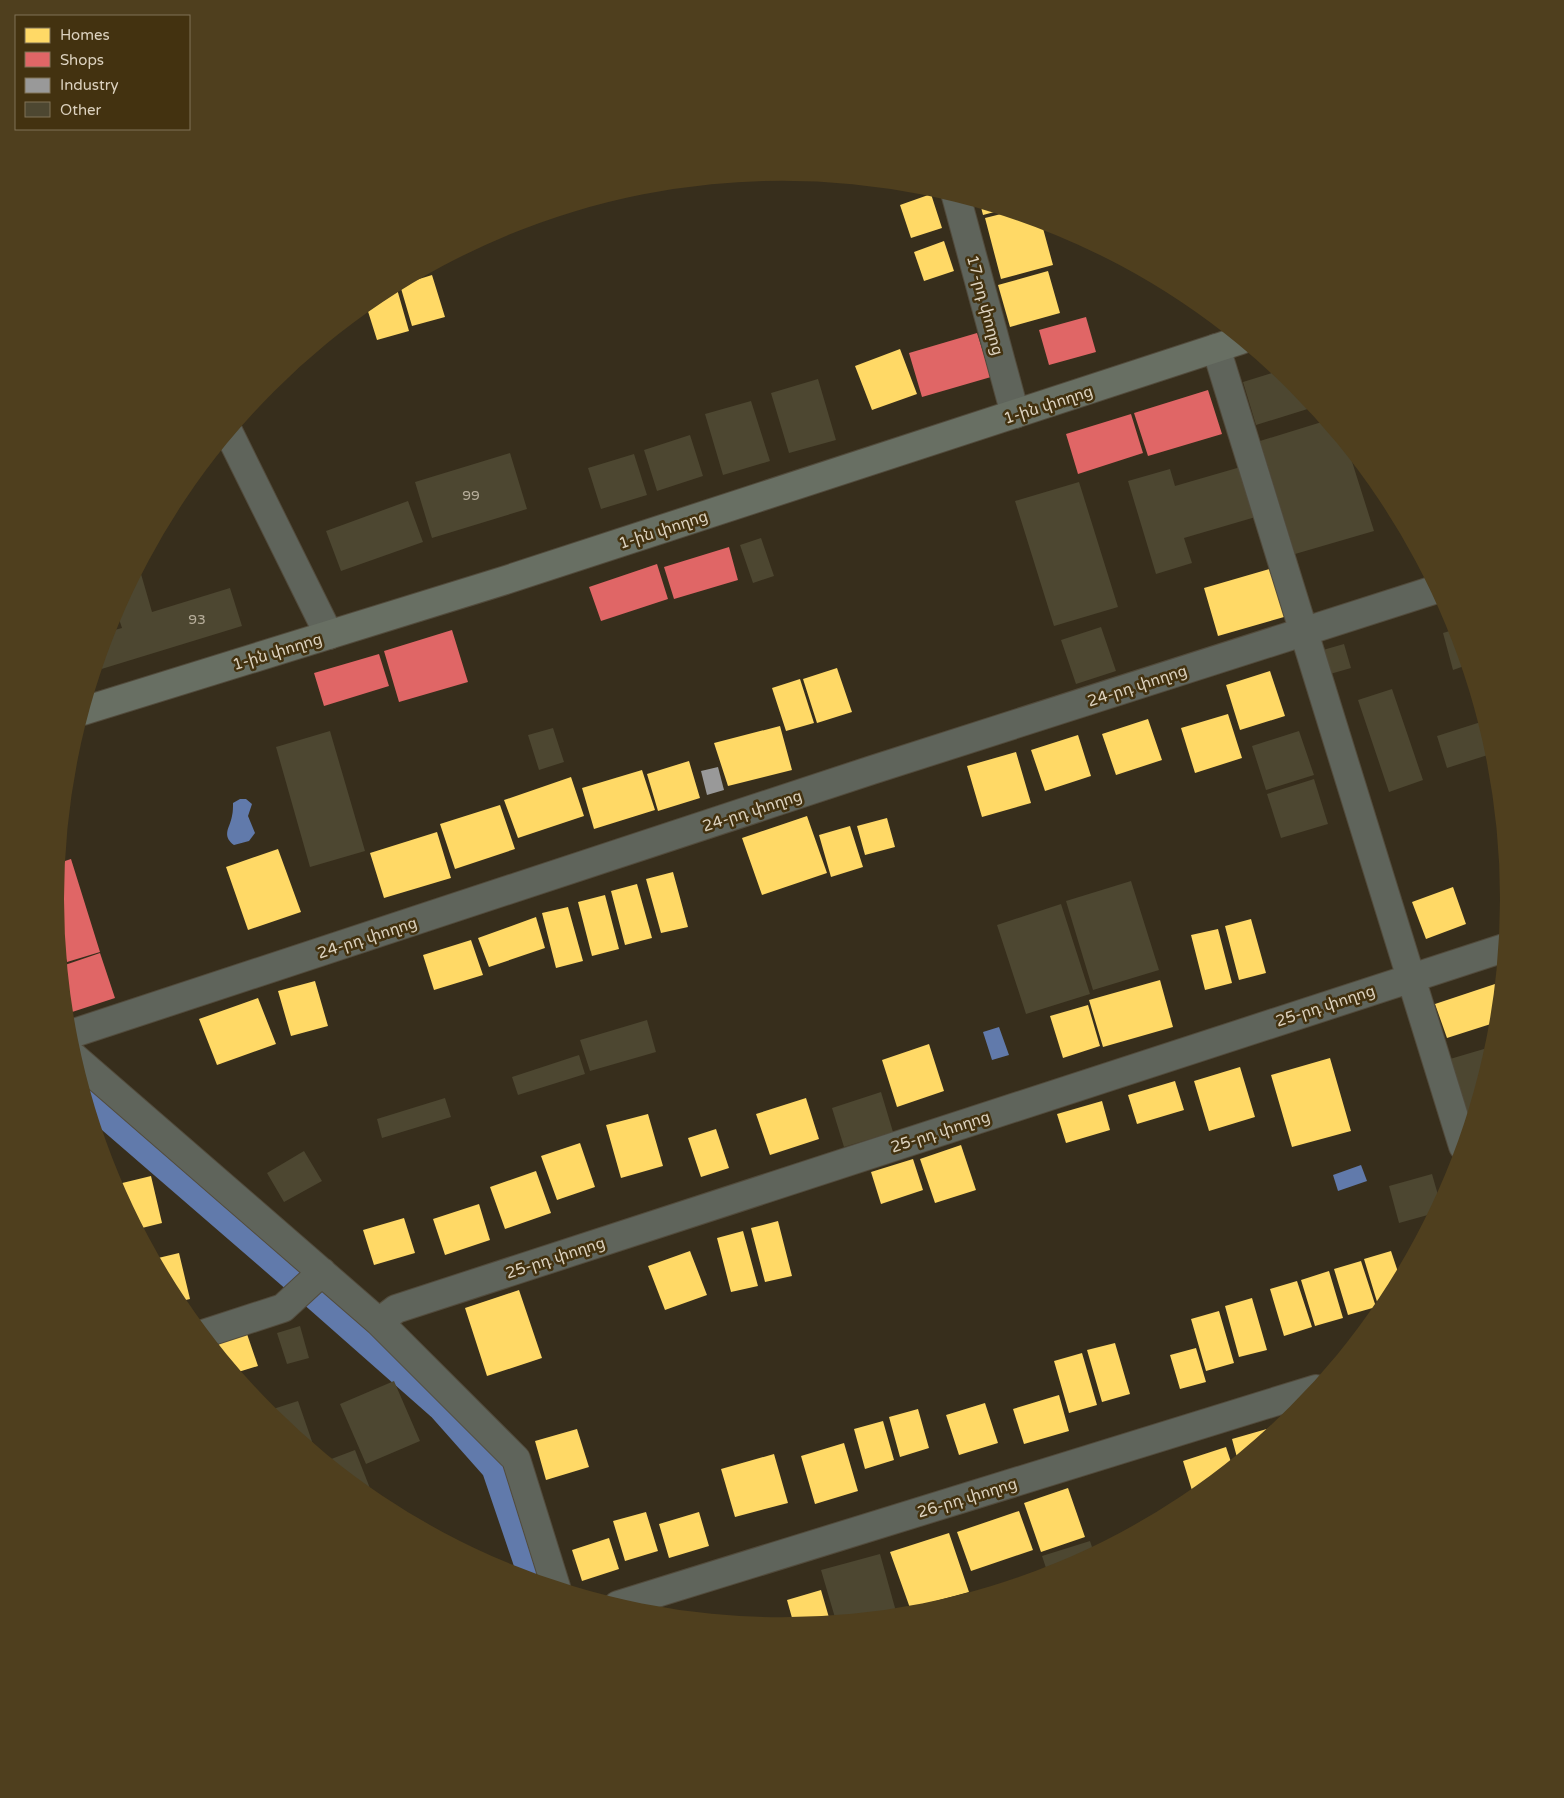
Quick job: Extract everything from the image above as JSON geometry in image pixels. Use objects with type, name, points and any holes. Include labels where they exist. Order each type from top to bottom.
[{"type":"main road","name":"1-ին փողոց","points":[[89,709],[509,579],[1229,344]]},
{"type":"street","name":"17-րդ փողոց","points":[[958,203],[1015,414]]},
{"type":"street","points":[[1229,344],[1304,632],[1460,1136]]},
{"type":"street","points":[[232,438],[330,635]]},
{"type":"street","name":"24-րդ փողոց","points":[[77,1032],[872,770],[1431,592]]},
{"type":"street","name":"25-րդ փողոց","points":[[380,1322],[396,1309],[1499,950]]},
{"type":"street","points":[[84,1065],[380,1322],[516,1459],[554,1580]]},
{"type":"street","points":[[209,1332],[283,1308],[322,1272]]},
{"type":"street","name":"26-րդ փողոց","points":[[632,1601],[1303,1393]]},
{"type":"water","points":[[240,799],[246,799],[252,804],[248,816],[255,833],[249,841],[234,845],[228,838],[227,831],[233,803]]},
{"type":"water","points":[[999,1027],[1009,1055],[992,1060],[983,1032]]},
{"type":"water","points":[[1361,1165],[1367,1181],[1338,1191],[1333,1175]]},
{"type":"building: Homes","points":[[926,196],[932,197],[942,228],[911,238],[900,205]]},
{"type":"building: Homes","points":[[982,209],[992,213],[983,215]]},
{"type":"building: Homes","points":[[999,215],[1043,230],[1053,265],[1001,279],[985,218]]},
{"type":"building: Homes","points":[[944,241],[954,271],[924,281],[914,252]]},
{"type":"building: Homes","points":[[1048,271],[1060,313],[1010,327],[998,285]]},
{"type":"building: Homes","points":[[432,275],[445,317],[412,326],[402,290],[420,279]]},
{"type":"building: Homes","points":[[398,293],[409,331],[377,340],[368,312]]},
{"type":"building: Homes","points":[[900,349],[917,394],[872,410],[855,366]]},
{"type":"building: Homes","points":[[1276,567],[1291,615],[1218,636],[1204,588]]},
{"type":"building: Homes","points":[[837,668],[852,712],[817,723],[803,679]]},
{"type":"building: Homes","points":[[1270,671],[1285,716],[1240,730],[1226,685]]},
{"type":"building: Homes","points":[[800,679],[814,723],[786,731],[772,688]]},
{"type":"building: Homes","points":[[1228,714],[1242,758],[1195,773],[1181,728]]},
{"type":"building: Homes","points":[[1148,719],[1162,760],[1116,775],[1102,734]]},
{"type":"building: Homes","points":[[780,726],[792,770],[728,786],[714,743]]},
{"type":"building: Homes","points":[[1078,735],[1091,776],[1045,791],[1031,750]]},
{"type":"building: Homes","points":[[1016,752],[1031,803],[982,817],[967,766]]},
{"type":"building: Homes","points":[[689,761],[700,798],[658,811],[647,774]]},
{"type":"building: Homes","points":[[642,770],[655,810],[594,829],[582,788]]},
{"type":"building: Homes","points":[[571,777],[584,816],[518,838],[504,800]]},
{"type":"building: Homes","points":[[500,805],[515,849],[455,869],[440,824]]},
{"type":"building: Homes","points":[[807,816],[827,873],[762,895],[742,838]]},
{"type":"building: Homes","points":[[887,818],[895,847],[865,855],[857,826]]},
{"type":"building: Homes","points":[[850,826],[863,867],[831,877],[819,835]]},
{"type":"building: Homes","points":[[437,832],[451,878],[384,898],[370,853]]},
{"type":"building: Homes","points":[[278,849],[301,912],[248,930],[226,867]]},
{"type":"building: Homes","points":[[673,872],[688,927],[661,933],[646,879]]},
{"type":"building: Homes","points":[[637,884],[652,938],[625,945],[611,891]]},
{"type":"building: Homes","points":[[1453,887],[1466,924],[1426,939],[1412,902]]},
{"type":"building: Homes","points":[[605,895],[619,949],[592,956],[578,902]]},
{"type":"building: Homes","points":[[568,907],[583,961],[556,968],[542,913]]},
{"type":"building: Homes","points":[[536,917],[545,948],[489,967],[478,938]]},
{"type":"building: Homes","points":[[1251,919],[1266,973],[1239,980],[1225,926]]},
{"type":"building: Homes","points":[[1218,929],[1232,983],[1205,990],[1191,935]]},
{"type":"building: Homes","points":[[471,940],[483,975],[434,990],[423,955]]},
{"type":"building: Homes","points":[[1160,980],[1173,1027],[1103,1047],[1089,1000]]},
{"type":"building: Homes","points":[[315,981],[328,1026],[291,1036],[278,991]]},
{"type":"building: Homes","points":[[1495,984],[1488,1025],[1447,1038],[1435,1004]]},
{"type":"building: Homes","points":[[258,998],[276,1044],[217,1065],[199,1019]]},
{"type":"building: Homes","points":[[1088,1005],[1100,1046],[1063,1058],[1050,1016]]},
{"type":"building: Homes","points":[[929,1044],[944,1091],[897,1107],[882,1060]]},
{"type":"building: Homes","points":[[1330,1058],[1351,1131],[1292,1147],[1271,1075]]},
{"type":"building: Homes","points":[[1240,1067],[1255,1117],[1209,1131],[1194,1081]]},
{"type":"building: Homes","points":[[1175,1081],[1184,1110],[1137,1124],[1128,1095]]},
{"type":"building: Homes","points":[[806,1098],[819,1139],[770,1155],[756,1114]]},
{"type":"building: Homes","points":[[1102,1101],[1110,1130],[1066,1143],[1057,1114]]},
{"type":"building: Homes","points":[[648,1114],[663,1166],[621,1178],[606,1125]]},
{"type":"building: Homes","points":[[716,1129],[729,1168],[701,1177],[688,1138]]},
{"type":"building: Homes","points":[[580,1143],[595,1187],[557,1200],[541,1156]]},
{"type":"building: Homes","points":[[961,1145],[976,1190],[935,1203],[920,1159]]},
{"type":"building: Homes","points":[[913,1159],[923,1190],[881,1204],[871,1172]]},
{"type":"building: Homes","points":[[536,1171],[551,1213],[505,1229],[490,1187]]},
{"type":"building: Homes","points":[[151,1176],[162,1223],[144,1228],[122,1183]]},
{"type":"building: Homes","points":[[479,1204],[490,1240],[445,1255],[433,1219]]},
{"type":"building: Homes","points":[[404,1218],[415,1253],[374,1265],[363,1230]]},
{"type":"building: Homes","points":[[778,1221],[792,1276],[765,1282],[751,1228]]},
{"type":"building: Homes","points":[[743,1231],[758,1286],[731,1292],[717,1238]]},
{"type":"building: Homes","points":[[690,1251],[707,1295],[665,1310],[648,1266]]},
{"type":"building: Homes","points":[[1391,1251],[1397,1269],[1377,1301],[1364,1259]]},
{"type":"building: Homes","points":[[179,1253],[190,1299],[186,1300],[160,1258]]},
{"type":"building: Homes","points":[[1361,1261],[1375,1304],[1372,1308],[1348,1315],[1334,1269]]},
{"type":"building: Homes","points":[[1329,1271],[1343,1318],[1315,1326],[1301,1280]]},
{"type":"building: Homes","points":[[1297,1281],[1312,1327],[1284,1336],[1270,1289]]},
{"type":"building: Homes","points":[[519,1290],[542,1358],[487,1376],[465,1308]]},
{"type":"building: Homes","points":[[1252,1298],[1267,1350],[1239,1357],[1225,1306]]},
{"type":"building: Homes","points":[[1219,1311],[1234,1363],[1206,1371],[1191,1319]]},
{"type":"building: Homes","points":[[247,1334],[258,1366],[241,1371],[218,1343]]},
{"type":"building: Homes","points":[[1115,1343],[1130,1394],[1102,1402],[1087,1350]]},
{"type":"building: Homes","points":[[1196,1348],[1206,1382],[1180,1389],[1170,1355]]},
{"type":"building: Homes","points":[[1082,1353],[1097,1405],[1069,1413],[1054,1361]]},
{"type":"building: Homes","points":[[1059,1395],[1069,1431],[1024,1444],[1013,1409]]},
{"type":"building: Homes","points":[[985,1403],[998,1443],[959,1455],[946,1415]]},
{"type":"building: Homes","points":[[918,1409],[929,1448],[900,1457],[889,1417]]},
{"type":"building: Homes","points":[[883,1421],[894,1460],[865,1469],[854,1429]]},
{"type":"building: Homes","points":[[577,1429],[589,1467],[546,1480],[535,1441]]},
{"type":"building: Homes","points":[[1266,1429],[1236,1455],[1232,1439]]},
{"type":"building: Homes","points":[[844,1443],[858,1491],[815,1504],[801,1456]]},
{"type":"building: Homes","points":[[1226,1447],[1230,1460],[1191,1489],[1183,1461]]},
{"type":"building: Homes","points":[[774,1454],[788,1503],[735,1517],[721,1469]]},
{"type":"building: Homes","points":[[1068,1488],[1085,1537],[1041,1552],[1024,1503]]},
{"type":"building: Homes","points":[[1019,1511],[1033,1550],[971,1571],[957,1532]]},
{"type":"building: Homes","points":[[646,1512],[658,1551],[625,1561],[613,1521]]},
{"type":"building: Homes","points":[[699,1512],[709,1546],[669,1558],[659,1524]]},
{"type":"building: Homes","points":[[949,1533],[969,1592],[909,1605],[890,1552]]},
{"type":"building: Homes","points":[[609,1538],[619,1569],[582,1581],[572,1550]]},
{"type":"building: Homes","points":[[821,1590],[829,1616],[792,1617],[787,1600]]},
{"type":"building: Shops","points":[[1086,317],[1096,352],[1049,365],[1039,330]]},
{"type":"building: Shops","points":[[977,333],[991,377],[922,397],[909,353]]},
{"type":"building: Shops","points":[[1208,390],[1222,434],[1148,456],[1134,413]]},
{"type":"building: Shops","points":[[1131,414],[1143,453],[1078,474],[1066,434]]},
{"type":"building: Shops","points":[[729,547],[738,580],[674,599],[664,567]]},
{"type":"building: Shops","points":[[657,564],[668,599],[601,621],[589,587]]},
{"type":"building: Shops","points":[[452,630],[468,682],[399,702],[384,651]]},
{"type":"building: Shops","points":[[379,654],[389,686],[324,706],[314,673]]},
{"type":"building: Shops","points":[[71,859],[100,952],[67,962],[65,946],[65,861]]},
{"type":"building: Shops","points":[[100,953],[115,998],[73,1012],[67,964]]},
{"type":"building: Industry","points":[[718,767],[724,790],[707,795],[701,771]]},
{"type":"building: Other","points":[[1271,373],[1307,409],[1256,425],[1243,382]]},
{"type":"building: Other","points":[[818,379],[836,440],[789,453],[771,393]]},
{"type":"building: Other","points":[[751,401],[770,461],[723,475],[705,414]]},
{"type":"building: Other","points":[[1320,423],[1352,462],[1374,531],[1295,554],[1260,441]]},
{"type":"building: Other","points":[[690,435],[703,476],[657,491],[644,450]]},
{"type":"building: Other","points":[[510,453],[527,509],[432,538],[415,482]]},
{"type":"building: Other","points":[[634,454],[647,495],[601,509],[588,468]]},
{"type":"building: Other","points":[[1244,466],[1259,516],[1184,538],[1192,563],[1156,574],[1128,481],[1170,469],[1175,486]]},
{"type":"building: Other","points":[[1079,482],[1118,607],[1054,626],[1015,501]]},
{"type":"building: Other","points":[[408,501],[423,542],[341,571],[326,531]]},
{"type":"building: Other","points":[[761,538],[774,576],[753,583],[740,545]]},
{"type":"building: Other","points":[[141,575],[152,612],[230,588],[242,626],[102,669],[116,630],[122,628],[120,621]]},
{"type":"building: Other","points":[[1101,627],[1116,671],[1076,684],[1061,640]]},
{"type":"building: Other","points":[[1449,631],[1462,667],[1453,670],[1443,633]]},
{"type":"building: Other","points":[[1344,644],[1351,668],[1330,674],[1323,650]]},
{"type":"building: Other","points":[[1392,689],[1423,780],[1389,792],[1358,700]]},
{"type":"building: Other","points":[[1478,723],[1485,756],[1447,768],[1437,736]]},
{"type":"building: Other","points":[[553,728],[564,762],[539,770],[528,735]]},
{"type":"building: Other","points":[[330,731],[365,851],[310,867],[276,747]]},
{"type":"building: Other","points":[[1299,731],[1314,775],[1266,790],[1252,746]]},
{"type":"building: Other","points":[[1314,779],[1328,824],[1281,838],[1267,794]]},
{"type":"building: Other","points":[[1131,881],[1159,970],[1093,990],[1066,901]]},
{"type":"building: Other","points":[[1061,904],[1090,994],[1026,1014],[997,925]]},
{"type":"building: Other","points":[[647,1020],[656,1052],[590,1071],[580,1040]]},
{"type":"building: Other","points":[[1484,1049],[1467,1113],[1450,1059]]},
{"type":"building: Other","points":[[579,1055],[585,1074],[518,1095],[512,1077]]},
{"type":"building: Other","points":[[881,1092],[893,1132],[844,1147],[832,1108]]},
{"type":"building: Other","points":[[445,1098],[451,1117],[382,1138],[377,1119]]},
{"type":"building: Other","points":[[304,1151],[322,1181],[284,1202],[267,1173]]},
{"type":"building: Other","points":[[1432,1174],[1437,1193],[1427,1215],[1399,1223],[1389,1186]]},
{"type":"building: Other","points":[[300,1326],[309,1358],[287,1364],[277,1333]]},
{"type":"building: Other","points":[[394,1381],[420,1441],[366,1464],[340,1404]]},
{"type":"building: Other","points":[[298,1401],[312,1443],[308,1439],[275,1408]]},
{"type":"building: Other","points":[[355,1450],[369,1486],[345,1469],[332,1459]]},
{"type":"building: Other","points":[[1090,1541],[1092,1547],[1046,1567],[1042,1556]]},
{"type":"building: Other","points":[[880,1554],[895,1608],[834,1615],[821,1570]]},
{"type":"waterway","points":[[94,1104],[294,1277]]},
{"type":"waterway","points":[[314,1294],[441,1406],[496,1468],[531,1572]]}]
